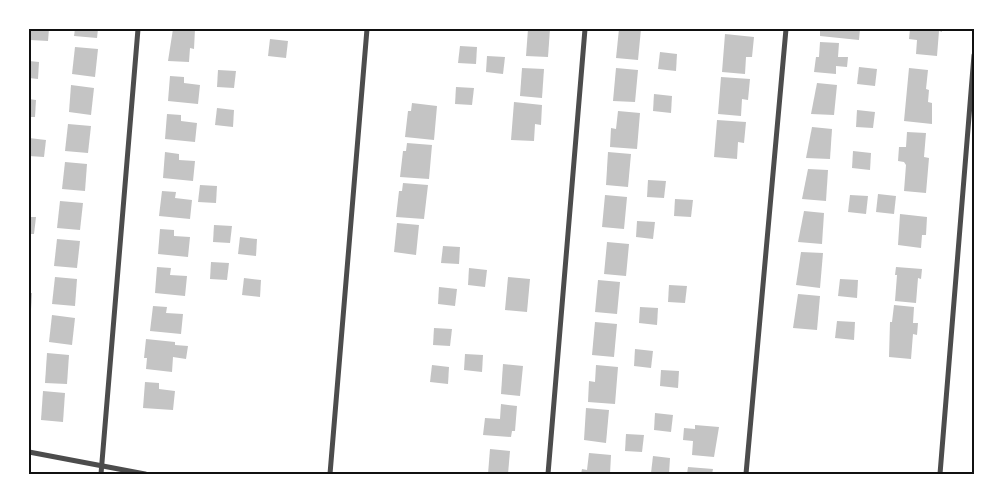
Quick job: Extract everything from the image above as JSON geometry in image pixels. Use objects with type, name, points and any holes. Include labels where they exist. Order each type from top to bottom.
[{"type":"street","points":[[101,474],[138,29]]},
{"type":"street","points":[[330,474],[367,29]]},
{"type":"street","points":[[548,474],[585,29]]},
{"type":"street","points":[[746,474],[786,29]]},
{"type":"street","points":[[940,474],[974,55]]},
{"type":"street","points":[[29,452],[145,474]]},
{"type":"building","points":[[31,29],[49,29],[48,41],[30,40]]},
{"type":"building","points":[[75,29],[98,29],[97,38],[74,36]]},
{"type":"building","points":[[173,29],[195,29],[194,49],[190,48],[189,62],[168,61]]},
{"type":"building","points":[[528,29],[550,29],[548,57],[526,56]]},
{"type":"building","points":[[619,29],[641,29],[638,60],[616,58]]},
{"type":"building","points":[[820,29],[860,29],[859,40],[820,36]]},
{"type":"building","points":[[910,29],[942,29],[942,32],[939,31],[937,56],[916,54],[917,40],[909,39]]},
{"type":"building","points":[[725,34],[754,37],[752,57],[746,57],[745,74],[722,72]]},
{"type":"building","points":[[270,39],[288,41],[286,58],[268,56]]},
{"type":"building","points":[[820,42],[839,43],[838,57],[848,57],[847,67],[836,66],[836,74],[814,72],[816,57],[819,57]]},
{"type":"building","points":[[460,46],[477,47],[476,64],[458,63]]},
{"type":"building","points":[[75,47],[98,49],[95,77],[72,74]]},
{"type":"building","points":[[660,52],[677,54],[676,71],[658,69]]},
{"type":"building","points":[[487,56],[505,57],[503,74],[486,72]]},
{"type":"building","points":[[29,61],[39,62],[38,79],[29,78]]},
{"type":"building","points":[[859,67],[877,69],[875,86],[857,84]]},
{"type":"building","points":[[522,68],[544,69],[542,98],[520,96]]},
{"type":"building","points":[[616,68],[638,70],[635,102],[613,101]]},
{"type":"building","points":[[909,68],[928,70],[926,89],[929,90],[928,102],[932,103],[932,124],[904,121]]},
{"type":"building","points":[[218,70],[236,71],[234,88],[217,87]]},
{"type":"building","points":[[170,76],[184,77],[184,83],[200,85],[198,104],[168,101]]},
{"type":"building","points":[[721,77],[750,79],[748,100],[742,99],[741,116],[718,114]]},
{"type":"building","points":[[817,83],[837,85],[834,115],[811,114]]},
{"type":"building","points":[[71,85],[94,88],[91,115],[69,112]]},
{"type":"building","points":[[456,87],[474,88],[472,105],[455,104]]},
{"type":"building","points":[[654,94],[672,96],[671,113],[653,111]]},
{"type":"building","points":[[29,99],[36,100],[35,117],[29,117]]},
{"type":"building","points":[[514,102],[542,105],[541,125],[535,124],[534,141],[511,140]]},
{"type":"building","points":[[412,103],[437,106],[434,140],[405,137],[408,111],[411,111]]},
{"type":"building","points":[[217,108],[234,110],[233,127],[215,125]]},
{"type":"building","points":[[857,110],[875,112],[873,128],[856,127]]},
{"type":"building","points":[[618,111],[640,113],[637,149],[610,147],[611,128],[616,129]]},
{"type":"building","points":[[167,114],[181,115],[181,121],[197,123],[195,142],[165,139]]},
{"type":"building","points":[[717,120],[746,122],[744,143],[738,142],[737,159],[714,157]]},
{"type":"building","points":[[68,124],[91,126],[88,153],[65,151]]},
{"type":"building","points":[[812,127],[832,129],[830,159],[806,158]]},
{"type":"building","points":[[907,132],[926,133],[924,157],[929,158],[926,193],[904,191],[906,165],[904,162],[898,161],[899,147],[906,147]]},
{"type":"building","points":[[29,138],[46,140],[44,157],[29,156]]},
{"type":"building","points":[[407,143],[432,145],[429,179],[400,177],[403,151],[406,151]]},
{"type":"building","points":[[853,151],[871,153],[870,170],[852,168]]},
{"type":"building","points":[[165,152],[179,154],[179,160],[195,161],[193,181],[163,178]]},
{"type":"building","points":[[608,152],[631,154],[628,187],[606,185]]},
{"type":"building","points":[[65,162],[87,164],[85,191],[62,189]]},
{"type":"building","points":[[808,169],[828,170],[826,201],[802,199]]},
{"type":"building","points":[[648,180],[666,181],[664,198],[647,197]]},
{"type":"building","points":[[403,183],[428,185],[424,219],[396,217],[399,191],[402,191]]},
{"type":"building","points":[[200,185],[217,186],[216,203],[198,202]]},
{"type":"building","points":[[162,191],[176,192],[175,198],[192,200],[190,219],[159,216]]},
{"type":"building","points":[[878,194],[896,196],[894,214],[876,212]]},
{"type":"building","points":[[605,195],[627,197],[624,229],[602,227]]},
{"type":"building","points":[[850,195],[868,196],[866,214],[848,212]]},
{"type":"building","points":[[675,199],[693,200],[691,217],[674,216]]},
{"type":"building","points":[[60,201],[83,203],[80,230],[57,228]]},
{"type":"building","points":[[804,211],[824,213],[822,244],[798,242]]},
{"type":"building","points":[[900,214],[927,217],[926,235],[922,235],[921,248],[898,245]]},
{"type":"building","points":[[29,217],[36,217],[34,234],[29,234]]},
{"type":"building","points":[[637,221],[655,222],[653,239],[636,237]]},
{"type":"building","points":[[397,223],[419,225],[416,255],[394,252]]},
{"type":"building","points":[[214,225],[232,226],[230,243],[213,242]]},
{"type":"building","points":[[160,229],[174,230],[174,236],[190,237],[188,257],[158,254]]},
{"type":"building","points":[[240,237],[257,239],[256,256],[238,254]]},
{"type":"building","points":[[57,239],[80,241],[77,268],[54,266]]},
{"type":"building","points":[[607,242],[629,244],[626,276],[604,274]]},
{"type":"building","points":[[443,246],[460,247],[459,264],[441,263]]},
{"type":"building","points":[[801,252],[823,253],[820,288],[796,285]]},
{"type":"building","points":[[211,262],[229,263],[227,280],[210,279]]},
{"type":"building","points":[[157,267],[171,268],[170,275],[187,276],[185,296],[155,293]]},
{"type":"building","points":[[896,267],[922,269],[921,279],[918,278],[916,303],[895,301]]},
{"type":"building","points":[[469,268],[487,270],[485,287],[468,285]]},
{"type":"building","points":[[55,277],[77,279],[75,306],[52,304]]},
{"type":"building","points":[[508,277],[530,279],[527,312],[505,310]]},
{"type":"building","points":[[244,278],[261,280],[260,297],[242,295]]},
{"type":"building","points":[[840,279],[858,280],[857,298],[838,296]]},
{"type":"building","points":[[598,280],[620,282],[617,314],[595,312]]},
{"type":"building","points":[[669,285],[687,286],[685,303],[668,302]]},
{"type":"building","points":[[439,287],[457,289],[455,306],[438,304]]},
{"type":"building","points":[[29,293],[32,293],[31,310],[29,310]]},
{"type":"building","points":[[798,294],[820,296],[817,330],[793,328]]},
{"type":"building","points":[[894,305],[914,307],[913,323],[918,323],[917,335],[913,334],[911,359],[889,357],[890,322],[892,322]]},
{"type":"building","points":[[153,306],[167,307],[166,313],[183,314],[181,334],[150,331]]},
{"type":"building","points":[[640,307],[658,308],[657,325],[639,323]]},
{"type":"building","points":[[52,315],[75,318],[72,345],[49,342]]},
{"type":"building","points":[[837,321],[855,322],[854,340],[835,338]]},
{"type":"building","points":[[595,322],[617,324],[614,357],[592,355]]},
{"type":"building","points":[[434,328],[452,329],[450,346],[433,345]]},
{"type":"building","points":[[146,339],[175,342],[175,345],[188,346],[186,359],[173,357],[172,372],[146,369],[147,358],[144,358]]},
{"type":"building","points":[[635,349],[653,351],[651,368],[634,366]]},
{"type":"building","points":[[47,353],[69,355],[67,384],[45,383]]},
{"type":"building","points":[[465,354],[483,355],[482,372],[464,370]]},
{"type":"building","points":[[503,364],[523,366],[520,396],[501,394]]},
{"type":"building","points":[[432,365],[449,367],[448,384],[430,382]]},
{"type":"building","points":[[596,365],[618,367],[615,404],[588,402],[589,381],[595,382]]},
{"type":"building","points":[[661,370],[679,371],[678,388],[660,386]]},
{"type":"building","points":[[145,382],[159,383],[159,389],[175,391],[173,410],[143,408]]},
{"type":"building","points":[[43,391],[65,393],[63,422],[41,420]]},
{"type":"building","points":[[501,404],[517,406],[515,431],[512,431],[511,437],[483,435],[485,418],[500,419]]},
{"type":"building","points":[[586,408],[609,410],[606,443],[584,440]]},
{"type":"building","points":[[655,413],[673,415],[671,432],[654,430]]},
{"type":"building","points":[[695,425],[719,427],[714,457],[692,455],[693,441],[683,440],[684,428],[695,429]]},
{"type":"building","points":[[626,434],[644,435],[642,452],[625,451]]},
{"type":"building","points":[[490,449],[510,451],[508,474],[488,474]]},
{"type":"building","points":[[589,453],[611,455],[610,474],[581,474],[582,469],[587,470]]},
{"type":"building","points":[[653,456],[670,458],[669,474],[651,473]]},
{"type":"building","points":[[688,467],[713,469],[712,474],[687,474]]}]
